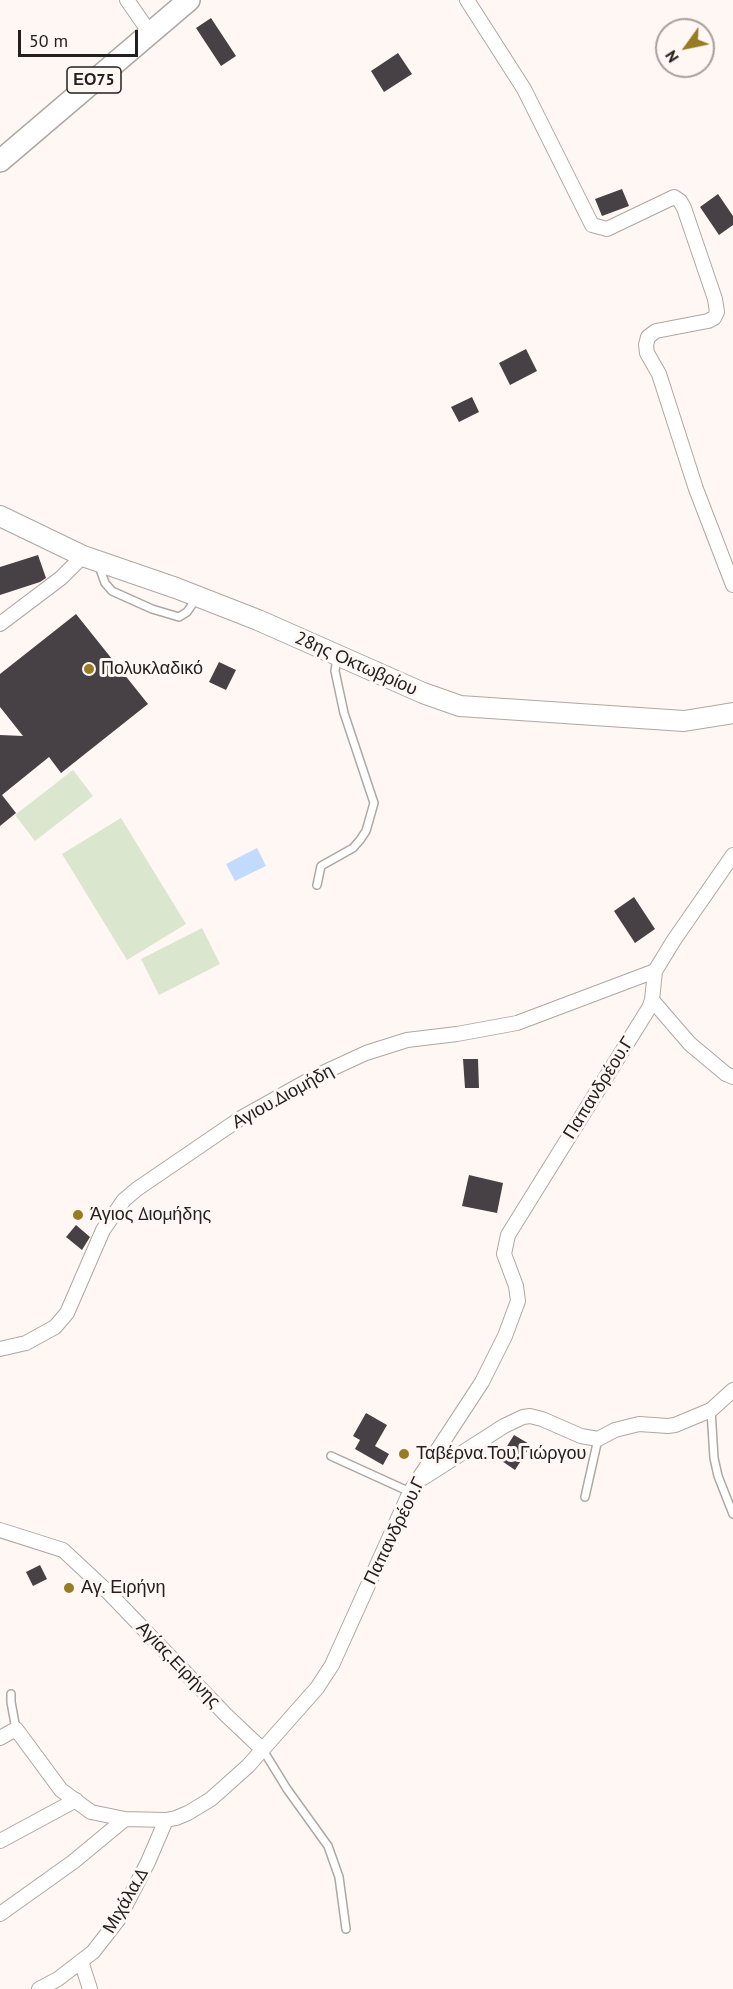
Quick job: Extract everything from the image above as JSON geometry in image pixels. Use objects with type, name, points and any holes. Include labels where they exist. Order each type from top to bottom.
[{"type":"main road","name":"ΕΟ75","points":[[0,161],[189,0]]},
{"type":"main road","name":"28ης Οκτωβρίου","points":[[0,516],[90,559],[198,596],[423,693],[460,706],[684,722],[733,713]]},
{"type":"street","points":[[127,0],[150,33]]},
{"type":"street","points":[[467,0],[524,89],[592,225],[608,229],[674,196],[684,208],[715,299],[717,312],[714,318],[708,321],[656,332],[648,337],[647,353],[659,374],[696,489],[733,585]]},
{"type":"street","points":[[0,624],[90,559]]},
{"type":"street","name":"Παπανδρέου.Γ","points":[[166,1820],[189,1813],[211,1799],[235,1779],[317,1688],[332,1665],[410,1492],[482,1382],[515,1311],[518,1296],[504,1254],[508,1235],[649,1008],[655,971],[733,855]]},
{"type":"street","name":"Αγιου.Διομήδη","points":[[0,1349],[26,1343],[55,1327],[67,1313],[103,1230],[124,1200],[241,1118],[316,1076],[366,1053],[407,1040],[517,1023],[655,971]]},
{"type":"street","points":[[652,999],[690,1044],[726,1074],[733,1077]]},
{"type":"street","points":[[419,1481],[504,1426],[523,1417],[542,1419],[582,1436],[598,1439],[615,1430],[639,1424],[675,1425],[711,1410],[733,1390]]},
{"type":"street","name":"Αγίας.Ειρήνης","points":[[0,1530],[63,1550],[109,1593],[226,1715],[263,1750]]},
{"type":"street","points":[[0,1738],[16,1729],[61,1790],[92,1812],[125,1819],[166,1820]]},
{"type":"street","points":[[0,1841],[76,1800]]},
{"type":"street","points":[[0,1914],[72,1862],[125,1819]]},
{"type":"street","name":"Μιχάλα.Δ","points":[[39,1989],[58,1979],[93,1952],[118,1920],[148,1862],[166,1820]]},
{"type":"street","points":[[81,1961],[90,1989]]},
{"type":"lane","points":[[90,559],[112,591],[152,609],[179,617],[184,616],[198,596]]},
{"type":"lane","points":[[317,885],[321,866],[353,848],[360,840],[366,831],[374,803],[344,713],[335,671],[337,656]]},
{"type":"lane","points":[[711,1410],[714,1458],[718,1476],[733,1514]]},
{"type":"lane","points":[[585,1497],[598,1439]]},
{"type":"lane","points":[[331,1456],[410,1492]]},
{"type":"lane","points":[[11,1694],[16,1729]]},
{"type":"lane","points":[[263,1750],[287,1789],[328,1846],[339,1877],[346,1929]]},
{"type":"green space","points":[[73,770],[93,796],[35,841],[15,815]]},
{"type":"green space","points":[[121,818],[186,924],[127,960],[62,854]]},
{"type":"green space","points":[[202,928],[220,964],[159,995],[141,959]]},
{"type":"water","points":[[257,848],[266,866],[235,881],[226,864]]},
{"type":"building","points":[[211,18],[236,56],[221,66],[196,28]]},
{"type":"building","points":[[398,53],[412,74],[384,92],[371,71]]},
{"type":"building","points":[[622,189],[629,206],[602,216],[595,199]]},
{"type":"building","points":[[718,194],[733,216],[733,225],[719,235],[700,207]]},
{"type":"building","points":[[526,349],[537,371],[510,385],[499,363]]},
{"type":"building","points":[[472,397],[479,412],[459,422],[451,407]]},
{"type":"building","points":[[38,555],[46,578],[0,595],[0,567]]},
{"type":"building","points":[[76,614],[148,704],[61,773],[49,757],[2,795],[16,813],[0,826],[0,735],[23,736],[0,707],[0,674]]},
{"type":"building","points":[[219,662],[236,670],[226,690],[209,682]]},
{"type":"building","points":[[634,897],[655,929],[635,943],[614,911]]},
{"type":"building","points":[[463,1059],[478,1059],[479,1088],[465,1088]]},
{"type":"building","points":[[469,1175],[503,1183],[497,1213],[462,1206]]},
{"type":"building","points":[[76,1225],[90,1237],[82,1250],[66,1237]]},
{"type":"building","points":[[366,1413],[387,1425],[375,1446],[389,1454],[383,1465],[355,1449],[360,1440],[353,1436]]},
{"type":"building","points":[[514,1435],[531,1445],[515,1470],[499,1459]]},
{"type":"building","points":[[40,1565],[47,1579],[33,1586],[26,1572]]},
{"type":"place","name":"Πολυκλαδικό","points":[[89,669]]},
{"type":"place","name":"Άγιος Διομήδης","points":[[78,1215]]},
{"type":"place","name":"Ταβέρνα.Του.Γιώργου","points":[[404,1454]]},
{"type":"place","name":"Αγ. Ειρήνη","points":[[69,1588]]}]
